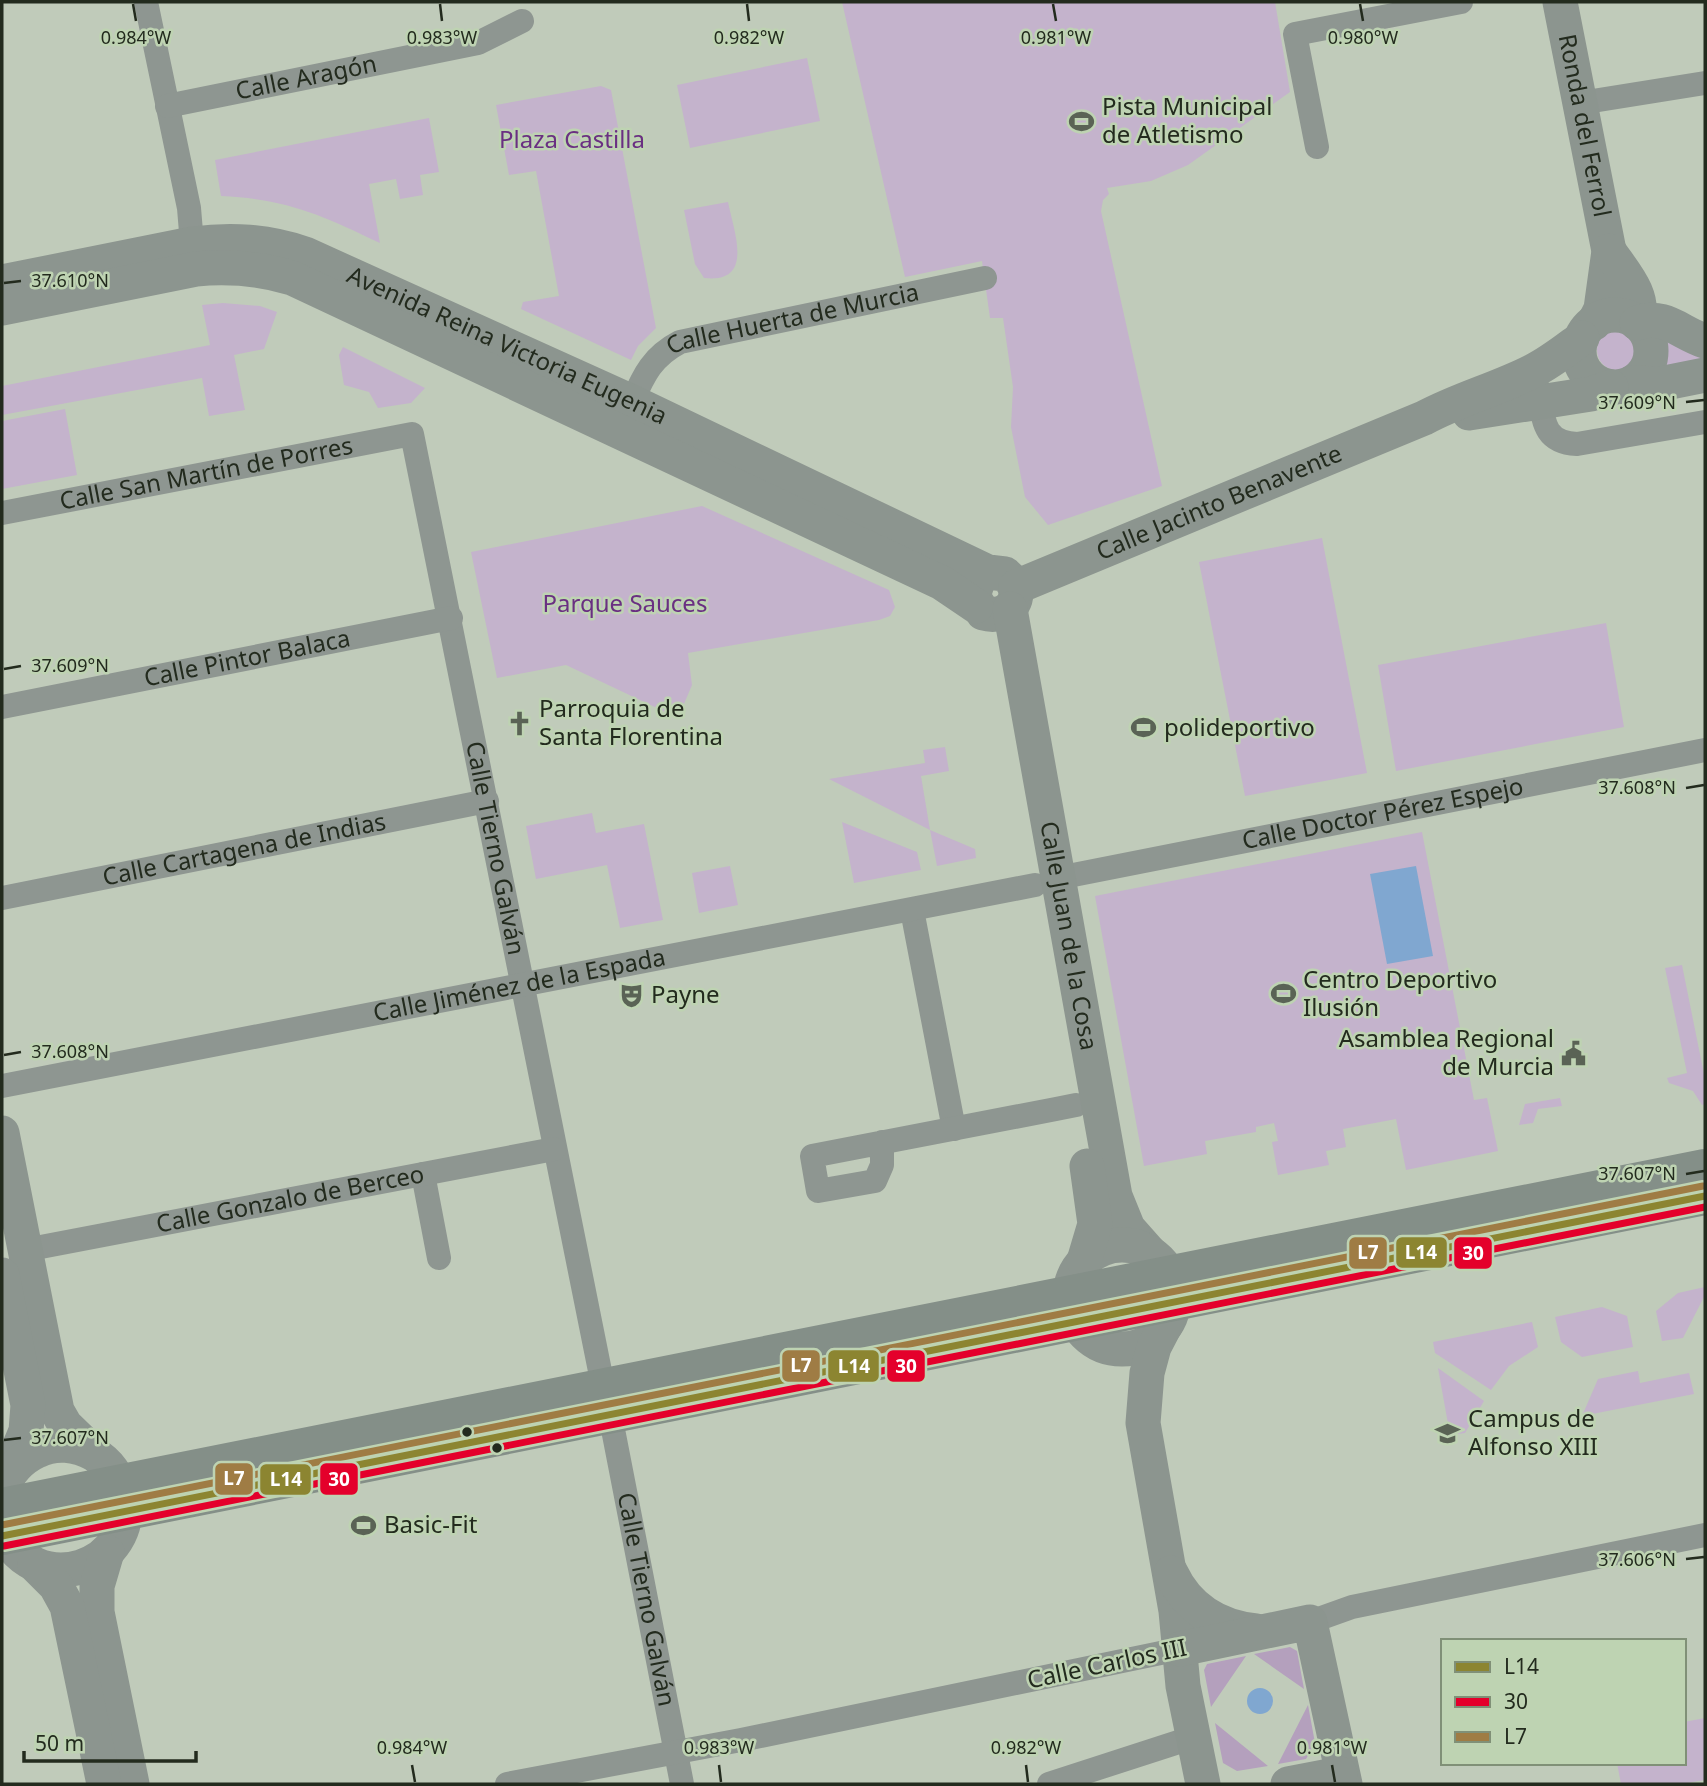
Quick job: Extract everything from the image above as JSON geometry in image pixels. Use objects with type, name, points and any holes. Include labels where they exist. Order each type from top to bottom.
[{"type":"main road","name":"Ronda del Ferrol","points":[[1560,2],[1609,251],[1601,309],[1588,330]]},
{"type":"main road","name":"Avenida Reina Victoria Eugenia","points":[[2,282],[192,244],[222,240],[278,245],[305,254],[632,402],[995,597]]},
{"type":"main road","name":"Ronda del Ferrol","points":[[1609,251],[1638,296],[1640,307],[1637,323]]},
{"type":"main road","name":"Avenida Reina Victoria Eugenia","points":[[2,308],[196,269],[221,267],[269,271],[292,278],[579,411],[942,583],[995,597]]},
{"type":"main road","points":[[1637,323],[1648,337],[1651,354],[1645,371],[1621,385],[1602,385],[1587,373],[1580,356],[1588,330],[1615,316],[1637,323],[1654,318],[1665,320],[1705,341]]},
{"type":"main road","name":"Calle Jacinto Benavente","points":[[1537,386],[1588,330]]},
{"type":"main road","name":"Calle Jacinto Benavente","points":[[995,597],[1424,418],[1459,400],[1537,386],[1591,394],[1621,385],[1660,383],[1705,375]]},
{"type":"main road","points":[[942,583],[980,626],[992,648]]},
{"type":"main road","name":"Calle Juan de la Cosa","points":[[995,597],[992,648],[1047,881],[1117,1203],[1128,1228],[1165,1288]]},
{"type":"main road","name":"Calle Juan de la Cosa","points":[[995,597],[1047,881],[1076,1105],[1094,1212],[1093,1235],[1080,1303]]},
{"type":"main road","points":[[2,1133],[57,1410],[65,1425],[114,1483],[121,1529],[107,1552],[97,1586],[97,1612],[132,1784]]},
{"type":"main road","points":[[1165,1288],[1705,1168]]},
{"type":"main road","points":[[3,1512],[114,1483],[606,1400],[1080,1303],[1705,1196]]},
{"type":"main road","points":[[1143,1423],[1148,1366],[1165,1288],[1136,1247],[1117,1245],[1100,1250],[1080,1303],[1107,1353],[1130,1384],[1143,1423],[1203,1784]]},
{"type":"main road","points":[[2,1275],[28,1416],[3,1512],[18,1553],[56,1586],[67,1606],[103,1784]]},
{"type":"main road","points":[[3,1512],[26,1457],[52,1446],[75,1447],[114,1483]]},
{"type":"main road","points":[[35,1565],[56,1570],[77,1569],[107,1552]]},
{"type":"main road","points":[[1167,1560],[1181,1592],[1200,1611],[1231,1626],[1267,1630]]},
{"type":"main road","points":[[1288,1784],[1343,1779],[1310,1622]]},
{"type":"main road","name":"Calle Carlos III","points":[[1180,1649],[1310,1622]]},
{"type":"street","points":[[146,2],[189,208],[192,244]]},
{"type":"street","points":[[1317,147],[1295,34],[1427,5],[1461,2]]},
{"type":"street","name":"Calle Aragón","points":[[167,106],[478,43],[522,21]]},
{"type":"street","points":[[1580,103],[1705,83]]},
{"type":"street","name":"Calle Huerta de Murcia","points":[[632,402],[641,380],[661,352],[680,342],[985,278]]},
{"type":"street","points":[[1537,386],[1548,434],[1560,443],[1577,444],[1705,422]]},
{"type":"street","name":"Calle San Martín de Porres","points":[[2,513],[412,434]]},
{"type":"street","name":"Calle Tierno Galván","points":[[412,434],[606,1400],[669,1752],[682,1784]]},
{"type":"street","name":"Calle Pintor Balaca","points":[[2,707],[451,618]]},
{"type":"street","name":"Calle Doctor Pérez Espejo","points":[[1047,881],[1705,750]]},
{"type":"street","name":"Calle Cartagena de Indias","points":[[2,898],[487,801]]},
{"type":"street","name":"Calle Jiménez de la Espada","points":[[2,1086],[912,910],[1047,881]]},
{"type":"street","points":[[912,910],[954,1129]]},
{"type":"street","points":[[882,1142],[1076,1105]]},
{"type":"street","name":"Calle Gonzalo de Berceo","points":[[25,1250],[554,1149]]},
{"type":"street","points":[[422,1174],[439,1258]]},
{"type":"street","name":"Calle Carlos III","points":[[1310,1622],[1352,1607],[1705,1535]]},
{"type":"street","name":"Calle Carlos III","points":[[507,1784],[1180,1649]]},
{"type":"street","points":[[1049,1784],[1194,1737]]},
{"type":"green space","points":[[842,2],[1275,2],[1290,92],[1188,165],[1151,181],[1107,188],[1109,194],[1103,200],[1101,211],[1162,486],[1048,525],[1025,497],[1011,427],[1013,387],[1003,318],[990,318],[982,261],[905,277]]},
{"type":"green space","points":[[807,58],[820,121],[690,148],[677,85]]},
{"type":"green space","name":"Plaza Castilla","points":[[601,86],[611,90],[656,328],[638,346],[631,360],[521,309],[523,302],[559,296],[536,171],[509,175],[496,105]]},
{"type":"green space","points":[[429,118],[439,172],[420,175],[423,195],[400,199],[396,179],[369,184],[380,243],[304,210],[266,201],[221,196],[215,160]]},
{"type":"green space","points":[[728,202],[736,241],[736,264],[730,273],[720,278],[704,278],[695,264],[684,210]]},
{"type":"green space","points":[[223,303],[260,306],[277,312],[264,349],[234,355],[245,410],[209,416],[202,378],[2,415],[2,386],[210,345],[202,305]]},
{"type":"green space","points":[[1652,324],[1705,349],[1705,361],[1659,370]]},
{"type":"green space","points":[[1617,330],[1625,331],[1631,336],[1636,342],[1636,358],[1631,364],[1625,369],[1617,370],[1609,369],[1603,364],[1598,358],[1597,350],[1598,342],[1603,336],[1609,331]]},
{"type":"green space","points":[[343,347],[425,388],[411,403],[378,408],[369,392],[344,385],[339,355]]},
{"type":"green space","points":[[65,409],[77,475],[2,489],[2,421]]},
{"type":"green space","name":"Parque Sauces","points":[[702,506],[889,590],[895,607],[890,616],[879,620],[688,653],[692,685],[678,718],[566,665],[497,678],[471,552]]},
{"type":"green space","points":[[1322,538],[1367,773],[1245,796],[1199,562]]},
{"type":"green space","points":[[1606,623],[1624,727],[1396,771],[1378,665]]},
{"type":"green space","points":[[945,747],[949,771],[921,776],[930,830],[829,779],[925,763],[923,750]]},
{"type":"green space","points":[[592,813],[596,833],[644,824],[663,920],[620,928],[607,865],[536,879],[526,826]]},
{"type":"green space","points":[[842,822],[917,852],[921,870],[854,883]]},
{"type":"green space","points":[[930,830],[975,849],[976,858],[937,866]]},
{"type":"green space","name":"Centro Deportivo Ilusión","points":[[1422,832],[1474,1100],[1487,1098],[1498,1151],[1406,1170],[1396,1119],[1343,1129],[1346,1147],[1326,1151],[1329,1165],[1278,1175],[1272,1142],[1278,1141],[1274,1123],[1256,1127],[1256,1132],[1205,1141],[1207,1154],[1144,1166],[1095,896]]},
{"type":"green space","points":[[730,866],[738,905],[699,913],[692,873]]},
{"type":"green space","points":[[1682,965],[1705,1079],[1705,1104],[1702,1105],[1693,1091],[1669,1083],[1667,1078],[1687,1073],[1665,968]]},
{"type":"green space","points":[[1560,1098],[1562,1106],[1538,1109],[1533,1123],[1519,1125],[1525,1104]]},
{"type":"green space","points":[[1705,1287],[1705,1295],[1683,1338],[1662,1341],[1656,1311],[1678,1293]]},
{"type":"green space","points":[[1602,1307],[1627,1316],[1633,1347],[1582,1357],[1561,1342],[1555,1317]]},
{"type":"green space","points":[[1532,1322],[1538,1347],[1509,1366],[1491,1390],[1435,1353],[1433,1342]]},
{"type":"green space","points":[[1438,1368],[1484,1401],[1465,1433],[1450,1435]]},
{"type":"green space","points":[[1638,1371],[1640,1383],[1689,1373],[1694,1394],[1582,1416],[1598,1379]]},
{"type":"green space","points":[[1705,1718],[1705,1780],[1681,1784],[1621,1784],[1617,1765],[1686,1765],[1686,1722]]},
{"type":"shaded area","points":[[1290,1647],[1297,1651],[1304,1689],[1254,1654]]},
{"type":"shaded area","points":[[1246,1656],[1211,1707],[1204,1670],[1207,1664]]},
{"type":"shaded area","points":[[1308,1705],[1315,1743],[1306,1759],[1278,1764]]},
{"type":"shaded area","points":[[1215,1723],[1268,1766],[1237,1771],[1223,1763]]},
{"type":"water","points":[[1416,866],[1433,956],[1387,964],[1370,874]]},
{"type":"water","points":[[1260,1688],[1269,1692],[1273,1701],[1269,1710],[1260,1714],[1251,1710],[1247,1701],[1251,1692]]},
{"type":"transit line","name":"L7","points":[[2,1525],[1703,1186]]},
{"type":"transit line","name":"L14","points":[[2,1536],[1705,1196]]},
{"type":"transit line","name":"30","points":[[4,1546],[1705,1207]]},
{"type":"place","name":"Pista Municipal de Atletismo","points":[[1082,121]]},
{"type":"place","name":"Parroquia de Santa Florentina","points":[[519,723]]},
{"type":"place","name":"polideportivo","points":[[1144,728]]},
{"type":"place","name":"Centro Deportivo Ilusión","points":[[1283,994]]},
{"type":"place","name":"Payne","points":[[631,995]]},
{"type":"place","name":"Asamblea Regional de Murcia","points":[[1574,1053]]},
{"type":"place","name":"Campus de Alfonso XIII","points":[[1448,1433]]},
{"type":"place","name":"Basic-Fit","points":[[364,1525]]}]
